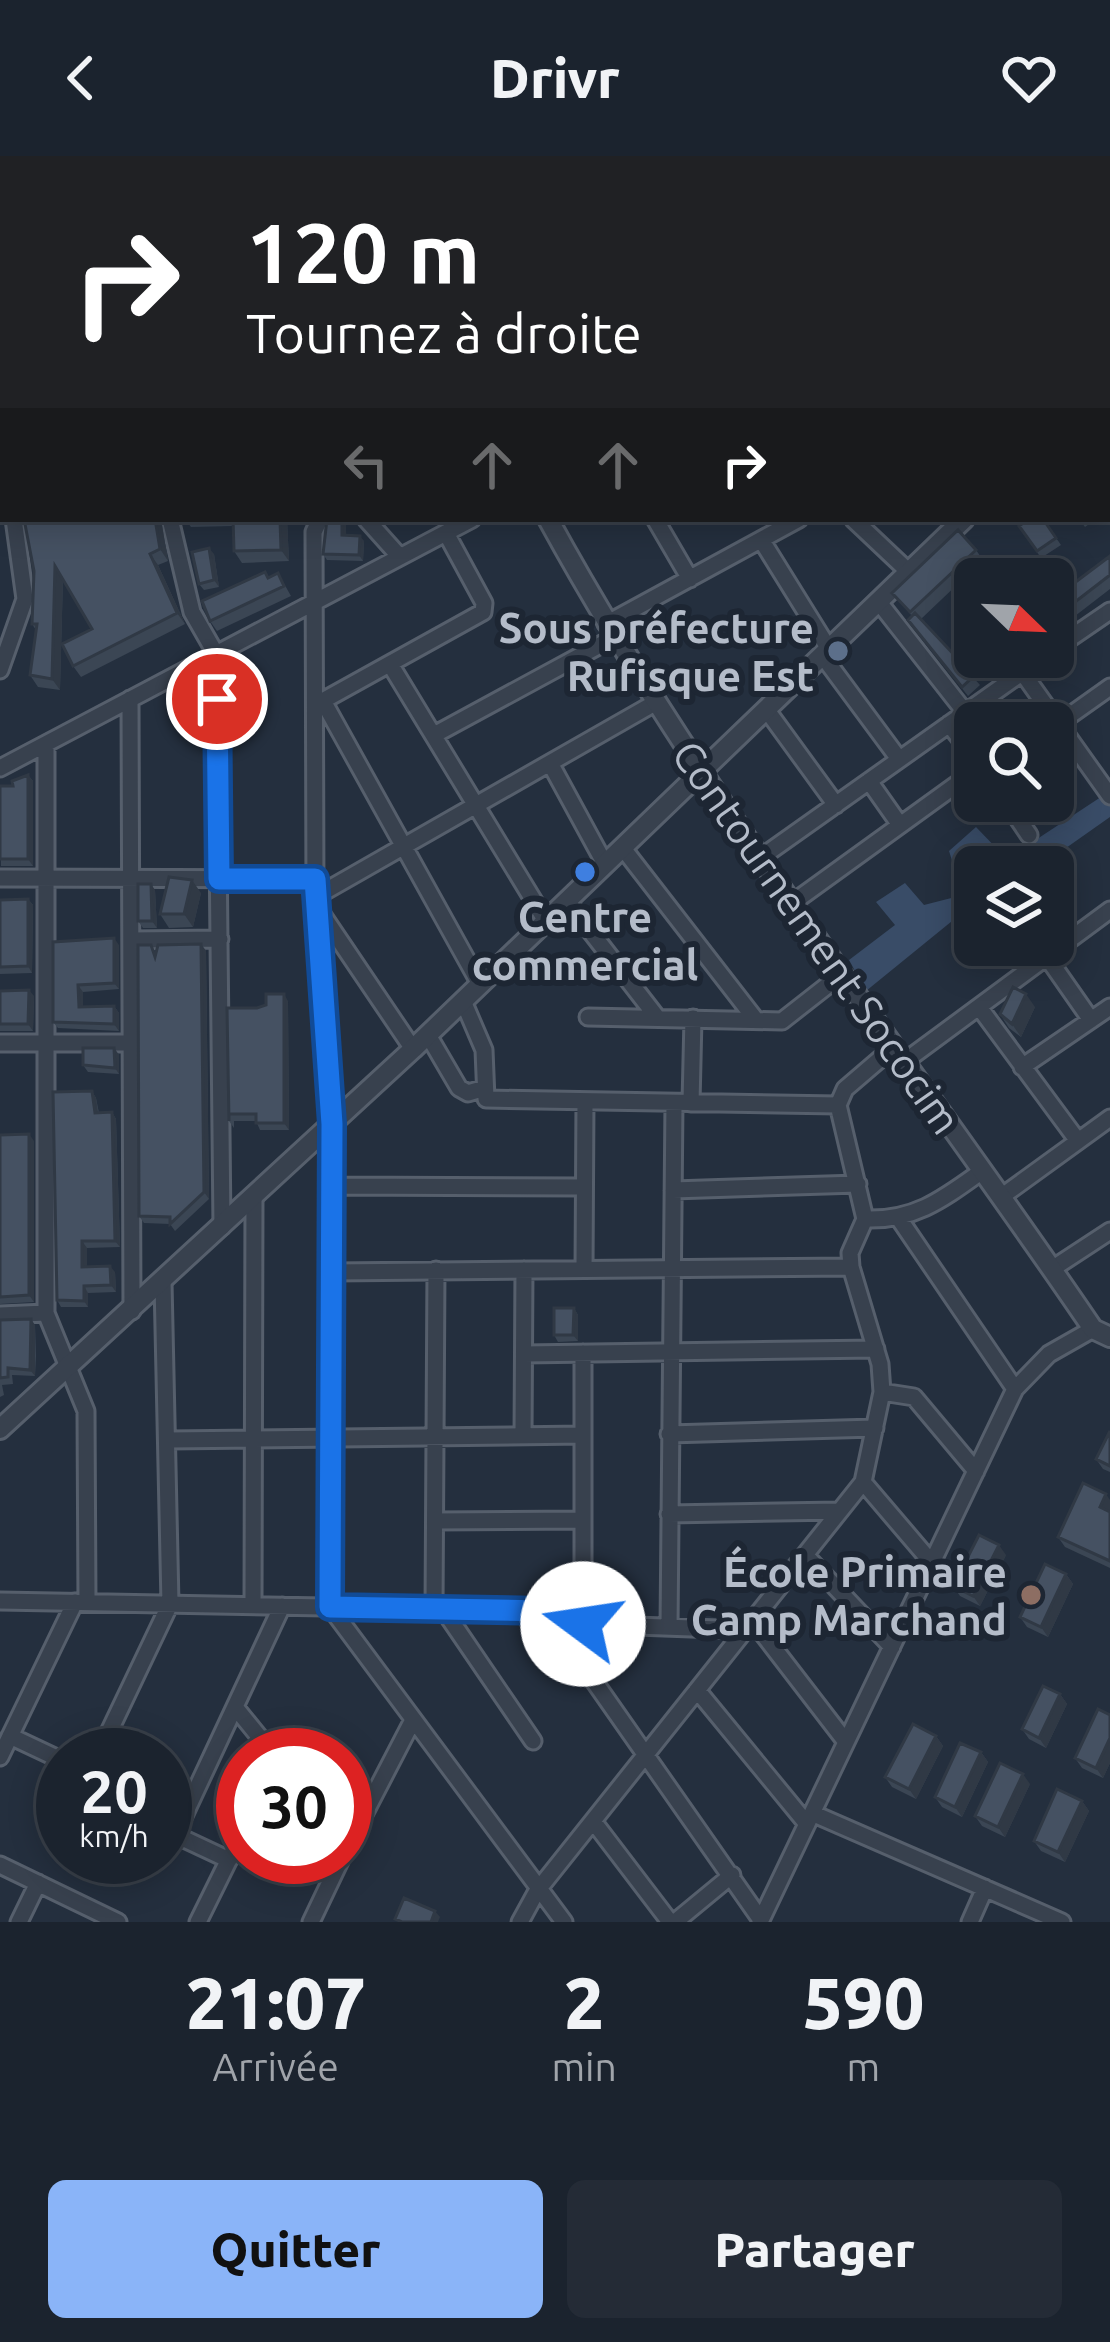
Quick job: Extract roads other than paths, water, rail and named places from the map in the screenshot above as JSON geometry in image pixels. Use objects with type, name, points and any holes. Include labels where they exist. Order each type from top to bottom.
[{"type":"street","points":[[0,670],[25,599],[14,522]]},
{"type":"street","points":[[171,522],[191,612],[216,654],[222,1227]]},
{"type":"street","points":[[319,522],[314,532],[319,703],[315,893],[332,1124],[330,1607],[564,1922]]},
{"type":"street","points":[[368,522],[400,557]]},
{"type":"street","points":[[0,768],[466,522]]},
{"type":"street","name":"Contournement Sococim","points":[[550,522],[653,704],[791,904],[1101,1333]]},
{"type":"street","points":[[657,522],[690,579]]},
{"type":"street","points":[[434,735],[690,579],[794,522]]},
{"type":"street","points":[[856,522],[908,572]]},
{"type":"street","points":[[0,1429],[420,1042],[961,522]]},
{"type":"street","points":[[319,703],[483,612],[484,603],[446,532]]},
{"type":"street","points":[[762,541],[825,652],[899,759]]},
{"type":"street","points":[[878,601],[957,702]]},
{"type":"street","points":[[1074,635],[1110,610]]},
{"type":"street","points":[[390,664],[546,922]]},
{"type":"street","points":[[980,702],[1015,678]]},
{"type":"street","points":[[1074,713],[1110,687]]},
{"type":"street","points":[[130,699],[132,1311]]},
{"type":"street","points":[[319,703],[480,984]]},
{"type":"street","points":[[0,878],[219,879],[315,893],[653,704]]},
{"type":"street","points":[[766,709],[836,805]]},
{"type":"street","points":[[759,859],[954,720]]},
{"type":"street","points":[[949,724],[954,731]]},
{"type":"street","points":[[0,1757],[81,1602],[86,1411],[46,1313],[46,744]]},
{"type":"street","points":[[1074,746],[1110,796]]},
{"type":"street","points":[[550,763],[605,864]]},
{"type":"street","points":[[869,781],[900,825]]},
{"type":"street","points":[[791,904],[954,786]]},
{"type":"street","points":[[1020,822],[1029,835]]},
{"type":"street","points":[[622,848],[756,1020]]},
{"type":"street","points":[[315,893],[420,1042],[459,1088],[468,1093],[485,1088]]},
{"type":"street","points":[[567,901],[656,1016]]},
{"type":"street","points":[[1074,934],[1110,910]]},
{"type":"street","points":[[131,940],[220,939]]},
{"type":"street","points":[[520,1922],[537,1891],[863,1482],[882,1392],[875,1349],[850,1268],[850,1253],[865,1219],[838,1106],[845,1089],[979,1007],[1030,966]]},
{"type":"street","points":[[1057,966],[1091,1020]]},
{"type":"street","points":[[588,1017],[782,1022],[842,974]]},
{"type":"street","points":[[463,1001],[484,1050],[486,1099],[838,1106]]},
{"type":"street","points":[[979,1007],[1078,1141]]},
{"type":"street","points":[[1022,1067],[1110,1007]]},
{"type":"street","points":[[669,1627],[673,1190],[694,1018]]},
{"type":"street","points":[[0,1043],[132,1042]]},
{"type":"street","points":[[584,1270],[585,1101]]},
{"type":"street","points":[[1001,1197],[1110,1118]]},
{"type":"street","points":[[865,1219],[900,1220],[933,1206],[982,1171]]},
{"type":"street","points":[[673,1190],[858,1184]]},
{"type":"street","points":[[333,1186],[584,1187]]},
{"type":"street","points":[[253,1605],[254,1198]]},
{"type":"street","points":[[900,1220],[1015,1389]]},
{"type":"street","points":[[1052,1269],[1110,1231]]},
{"type":"street","points":[[332,1272],[850,1268]]},
{"type":"street","points":[[436,1270],[439,1609],[533,1742]]},
{"type":"street","points":[[523,1436],[524,1270]]},
{"type":"street","points":[[111,1728],[170,1604],[163,1282]]},
{"type":"street","points":[[0,1315],[46,1313]]},
{"type":"street","points":[[760,1921],[1015,1389],[1049,1354],[1101,1333]]},
{"type":"street","points":[[524,1354],[875,1349]]},
{"type":"street","points":[[583,1353],[583,1624]]},
{"type":"street","points":[[882,1392],[914,1397],[976,1471]]},
{"type":"street","points":[[670,1434],[875,1428]]},
{"type":"street","points":[[169,1440],[583,1435]]},
{"type":"street","points":[[863,1482],[932,1563]]},
{"type":"street","points":[[669,1514],[840,1511]]},
{"type":"street","points":[[435,1521],[583,1520]]},
{"type":"street","points":[[806,1555],[892,1646]]},
{"type":"street","points":[[0,1601],[545,1611],[760,1921]]},
{"type":"street","points":[[192,1791],[282,1606]]},
{"type":"street","points":[[554,1623],[749,1625]]},
{"type":"street","points":[[749,1625],[846,1742]]},
{"type":"street","points":[[697,1690],[810,1818],[1062,1922]]},
{"type":"street","points":[[236,1707],[253,1728]]},
{"type":"street","points":[[372,1798],[413,1720]]},
{"type":"street","points":[[10,1736],[36,1748]]},
{"type":"street","points":[[593,1821],[672,1922],[732,1875]]},
{"type":"street","points":[[0,1865],[36,1882]]},
{"type":"street","points":[[19,1922],[38,1884]]},
{"type":"street","points":[[40,1884],[118,1922]]},
{"type":"street","points":[[198,1922],[217,1884]]},
{"type":"street","points":[[311,1922],[329,1884]]},
{"type":"street","points":[[970,1922],[985,1888]]},
{"type":"water","points":[[1110,791],[1110,817],[1069,846],[1026,846],[1063,822],[1074,822],[1074,815]]},
{"type":"water","points":[[976,827],[994,846],[955,846]]},
{"type":"water","points":[[905,883],[924,905],[954,897],[954,919],[866,991],[849,960],[895,925],[876,902]]},
{"type":"place","name":"Sous préfecture Rufisque Est","points":[[838,651]]},
{"type":"place","name":"Centre commercial","points":[[585,872]]},
{"type":"place","name":"École Primaire Camp Marchand","points":[[1031,1595]]}]
